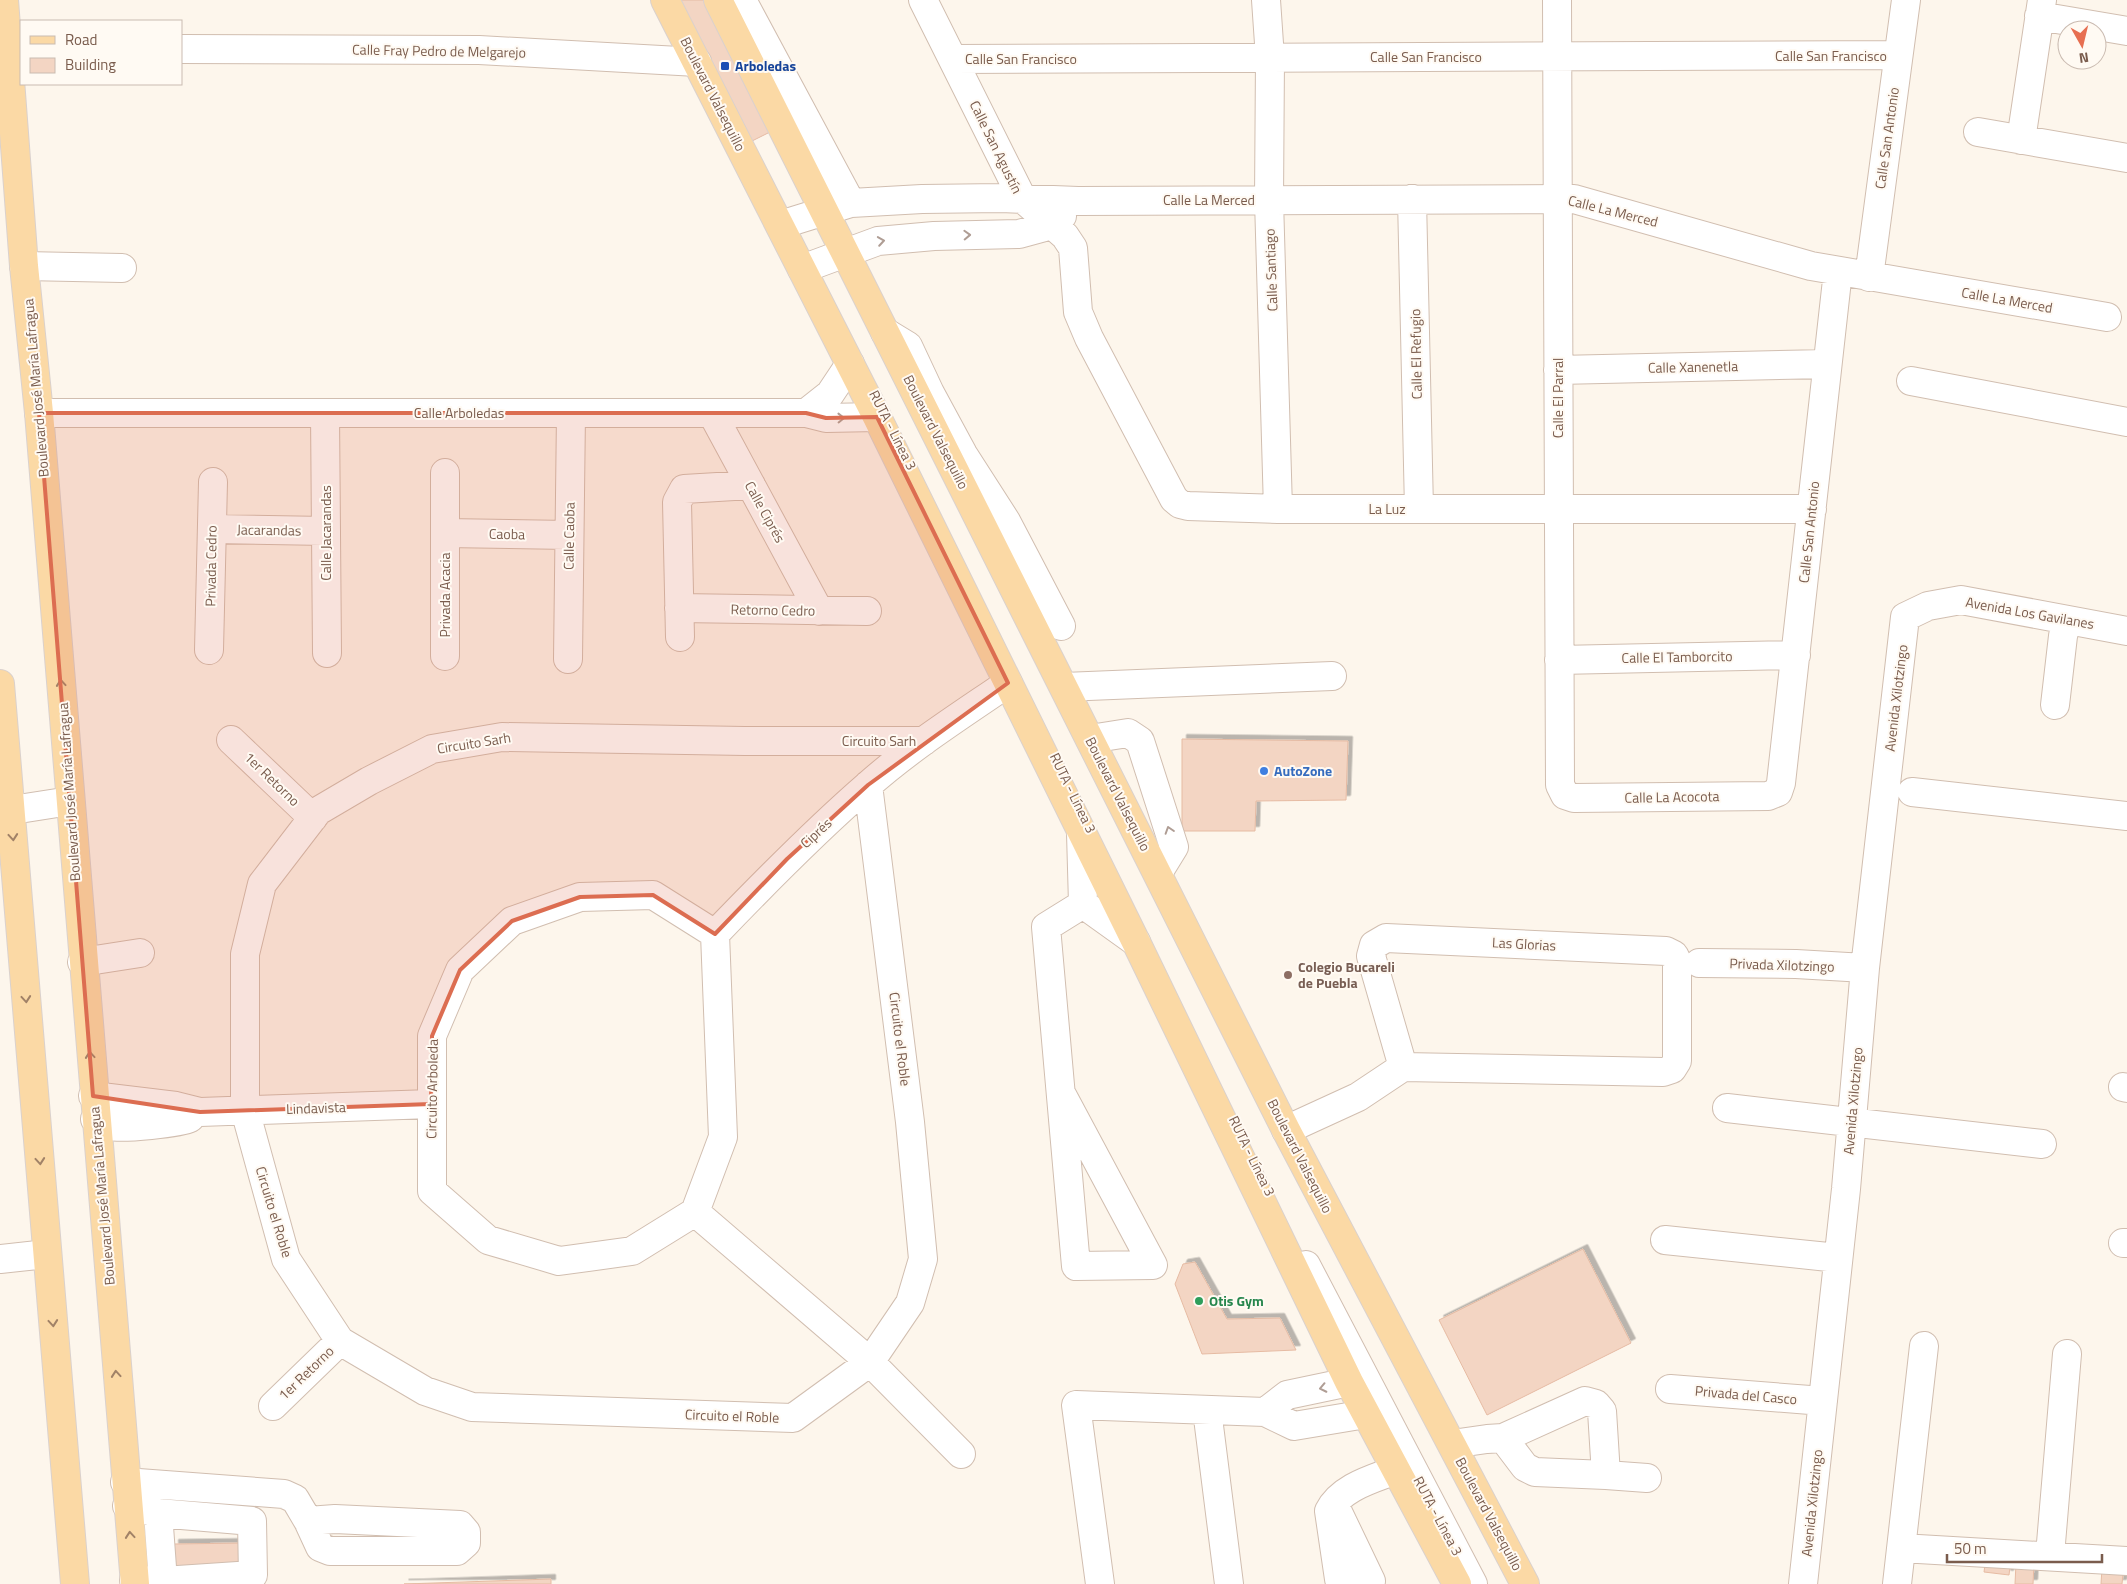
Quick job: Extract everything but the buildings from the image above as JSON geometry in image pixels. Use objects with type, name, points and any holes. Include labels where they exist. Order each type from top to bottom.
[{"type":"main road","name":"Boulevard José María Lafragua","points":[[4,0],[15,49],[24,266],[39,413],[82,962],[134,1582]]},
{"type":"main road","name":"Boulevard Valsequillo","points":[[665,0],[806,267],[850,364],[1136,942],[1349,1382],[1457,1584]]},
{"type":"main road","name":"Boulevard Valsequillo","points":[[718,0],[840,254],[957,458],[1064,687],[1286,1130],[1526,1584]]},
{"type":"main road","points":[[0,684],[5,811],[47,1254],[75,1584]]},
{"type":"street","points":[[675,0],[784,224]]},
{"type":"street","points":[[707,0],[819,213]]},
{"type":"street","points":[[742,0],[850,203]]},
{"type":"street","name":"Calle San Agustín","points":[[923,0],[1022,198],[1052,225],[1073,248],[1078,312]]},
{"type":"street","name":"Calle Santiago","points":[[1266,0],[1270,58],[1269,200],[1278,509]]},
{"type":"street","name":"Calle El Parral","points":[[1557,0],[1560,785],[1565,795]]},
{"type":"street","name":"Calle San Antonio","points":[[1869,276],[1906,0]]},
{"type":"street","points":[[2021,140],[2040,8],[2127,31]]},
{"type":"street","name":"Calle Fray Pedro de Melgarejo","points":[[182,49],[479,50],[697,62]]},
{"type":"street","name":"Calle San Francisco","points":[[953,60],[1898,55]]},
{"type":"street","points":[[1978,132],[2127,158]]},
{"type":"street","name":"Calle La Merced","points":[[784,224],[850,203],[922,199],[1022,198],[1078,201],[1574,199],[1811,266],[2107,316]]},
{"type":"street","name":"Calle El Refugio","points":[[1412,199],[1419,509]]},
{"type":"street","points":[[806,267],[878,241],[934,236],[1019,234],[1052,225],[1078,201]]},
{"type":"street","points":[[840,254],[1079,746],[1513,1584]]},
{"type":"street","points":[[24,266],[122,268]]},
{"type":"street","name":"RUTA - Línea 3","points":[[806,267],[976,596],[1300,1253],[1473,1584]]},
{"type":"street","name":"Calle San Antonio","points":[[1778,792],[1781,783],[1796,655],[1838,271]]},
{"type":"street","name":"La Luz","points":[[1078,312],[1089,338],[1174,499],[1180,504],[1188,506],[1278,509],[1812,509]]},
{"type":"street","points":[[806,413],[830,394],[850,364]]},
{"type":"street","name":"Calle Xanenetla","points":[[1558,370],[1827,364]]},
{"type":"street","points":[[1911,381],[2127,422]]},
{"type":"street","name":"Calle Arboledas","points":[[39,413],[806,413],[826,418],[877,417]]},
{"type":"street","name":"Calle Jacarandas","points":[[325,413],[326,653]]},
{"type":"street","name":"Calle Caoba","points":[[568,659],[571,413]]},
{"type":"street","name":"Calle Ciprés","points":[[712,413],[819,610]]},
{"type":"street","points":[[957,458],[1006,521],[1062,626]]},
{"type":"street","points":[[445,473],[445,533]]},
{"type":"street","name":"Privada Cedro","points":[[209,650],[213,482]]},
{"type":"street","points":[[680,637],[677,502],[679,495],[684,489],[750,485]]},
{"type":"street","name":"Jacarandas","points":[[212,529],[326,531]]},
{"type":"street","name":"Caoba","points":[[445,533],[569,536]]},
{"type":"street","name":"Privada Acacia","points":[[445,533],[445,656]]},
{"type":"street","name":"Avenida Los Gavilanes","points":[[1905,618],[1928,606],[1961,600],[2127,631]]},
{"type":"street","name":"Retorno Cedro","points":[[679,608],[867,611]]},
{"type":"street","name":"Avenida Xilotzingo","points":[[1803,1584],[1838,1258],[1865,968],[1905,618]]},
{"type":"street","points":[[2055,705],[2063,636],[2067,620]]},
{"type":"street","name":"Calle El Tamborcito","points":[[1559,660],[1796,655]]},
{"type":"street","points":[[1064,687],[1332,676]]},
{"type":"street","name":"Circuito Sarh","points":[[245,1110],[245,954],[262,884],[318,812],[369,781],[432,749],[502,737],[924,740],[1008,683]]},
{"type":"street","points":[[1090,739],[1128,733],[1140,741],[1174,847],[1158,873]]},
{"type":"street","name":"1er Retorno","points":[[231,740],[313,818]]},
{"type":"street","name":"Ciprés","points":[[715,934],[787,858],[868,785],[924,740]]},
{"type":"street","name":"Circuito el Roble","points":[[245,1110],[286,1258],[340,1341],[425,1391],[472,1407],[793,1418],[870,1362],[910,1303],[923,1259],[910,1122],[868,785]]},
{"type":"street","name":"Calle La Acocota","points":[[1565,795],[1574,798],[1768,796],[1778,792]]},
{"type":"street","points":[[1912,792],[2127,816]]},
{"type":"street","points":[[5,811],[70,802]]},
{"type":"street","points":[[1081,833],[1082,904]]},
{"type":"street","name":"Circuito Arboleda","points":[[695,1212],[632,1251],[559,1261],[488,1240],[432,1191],[432,1036],[460,970],[512,921],[580,897],[653,895],[715,934]]},
{"type":"street","points":[[1082,904],[1136,942]]},
{"type":"street","points":[[1061,1093],[1153,1266],[1076,1266],[1046,928],[1082,904]]},
{"type":"street","points":[[715,934],[722,1137],[695,1212],[870,1362],[961,1454]]},
{"type":"street","name":"Las Glorias","points":[[1386,938],[1666,951],[1674,955],[1677,961],[1677,1061],[1672,1069],[1663,1072],[1403,1067],[1371,956],[1374,945],[1386,938]]},
{"type":"street","points":[[82,962],[140,953]]},
{"type":"street","name":"Privada Xilotzingo","points":[[1699,963],[1796,964],[1865,968]]},
{"type":"street","points":[[1286,1130],[1358,1097],[1403,1067]]},
{"type":"street","name":"Lindavista","points":[[94,1108],[111,1126],[184,1121],[200,1112],[431,1104]]},
{"type":"street","points":[[1727,1108],[2042,1144]]},
{"type":"street","points":[[1665,1240],[1838,1258]]},
{"type":"street","points":[[0,1259],[47,1254]]},
{"type":"street","name":"1er Retorno","points":[[273,1406],[340,1341]]},
{"type":"street","points":[[1897,1584],[1924,1346]]},
{"type":"street","points":[[2050,1555],[2067,1354]]},
{"type":"street","points":[[1265,1412],[1287,1395],[1349,1382]]},
{"type":"street","name":"Privada del Casco","points":[[1670,1389],[1823,1401]]},
{"type":"street","points":[[1452,1444],[1487,1438],[1503,1438],[1585,1401],[1596,1404],[1602,1411],[1606,1475]]},
{"type":"street","points":[[1100,1584],[1076,1405],[1265,1412],[1294,1426],[1366,1414]]},
{"type":"street","points":[[1208,1410],[1229,1584]]},
{"type":"street","points":[[1503,1438],[1525,1467],[1535,1472],[1647,1478]]},
{"type":"street","points":[[1345,1584],[1339,1579],[1329,1520],[1329,1511],[1333,1502],[1355,1486],[1396,1470]]},
{"type":"street","points":[[126,1494],[158,1513],[252,1521],[253,1575],[134,1582]]},
{"type":"street","points":[[126,1494],[284,1494],[295,1499],[320,1547],[330,1552],[457,1551],[466,1543],[466,1532],[460,1525],[335,1519],[308,1521]]},
{"type":"street","points":[[1333,1502],[1370,1584]]},
{"type":"street","points":[[158,1513],[163,1581]]},
{"type":"street","points":[[1900,1548],[2127,1560]]},
{"type":"highlighted area","points":[[39,413],[806,413],[826,418],[877,417],[1008,683],[868,785],[787,859],[715,934],[653,895],[580,897],[512,921],[460,970],[432,1036],[431,1104],[200,1112],[93,1096]]},
{"type":"place","name":"Arboledas","points":[[725,66]]},
{"type":"place","name":"AutoZone","points":[[1264,771]]},
{"type":"place","name":"Colegio Bucareli de Puebla","points":[[1288,975]]},
{"type":"place","name":"Otis Gym","points":[[1199,1301]]}]
